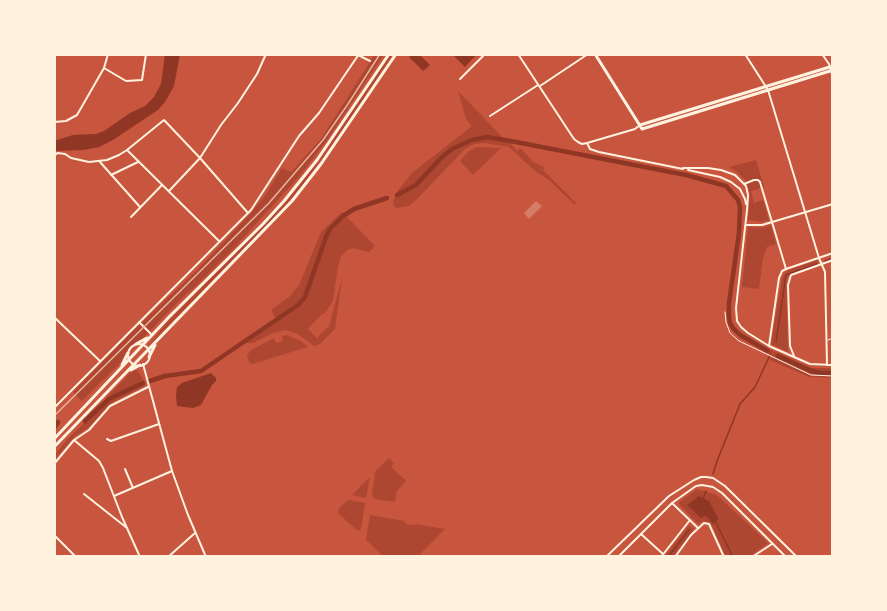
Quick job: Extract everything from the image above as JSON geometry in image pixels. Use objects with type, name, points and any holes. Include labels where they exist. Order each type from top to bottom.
[{"type":"highway","points":[[54,439],[298,185],[388,54]]},
{"type":"highway","points":[[54,447],[292,201],[321,164],[396,54]]},
{"type":"highway","points":[[595,54],[641,127],[832,68]]},
{"type":"highway","points":[[136,344],[152,335]]},
{"type":"highway","points":[[149,357],[156,342]]},
{"type":"highway","points":[[120,369],[128,353]]},
{"type":"highway","points":[[124,374],[141,365]]},
{"type":"street","points":[[54,122],[66,121],[77,115],[104,68],[108,54]]},
{"type":"street","points":[[104,68],[126,81],[142,80],[146,54]]},
{"type":"street","points":[[169,190],[200,158],[220,124],[238,103],[257,74],[266,54]]},
{"type":"street","points":[[54,408],[248,213],[299,136],[319,113],[358,54],[370,61]]},
{"type":"street","points":[[460,79],[485,54]]},
{"type":"street","points":[[518,54],[574,139],[582,144],[641,127]]},
{"type":"street","points":[[490,116],[588,54]]},
{"type":"street","points":[[745,54],[767,88],[825,272],[826,365]]},
{"type":"street","points":[[822,54],[832,68],[833,78]]},
{"type":"street","points":[[54,155],[65,154],[71,158],[100,162],[127,150],[164,120],[248,213]]},
{"type":"street","points":[[587,143],[590,149],[599,152],[720,177],[740,189],[747,210]]},
{"type":"street","points":[[127,150],[220,242]]},
{"type":"street","points":[[111,175],[139,161]]},
{"type":"street","points":[[100,162],[140,207]]},
{"type":"street","points":[[683,168],[708,168],[735,175],[744,184],[748,195],[736,308],[737,321],[748,333],[795,358],[810,364],[833,365]]},
{"type":"street","points":[[744,184],[754,180],[760,182],[786,268]]},
{"type":"street","points":[[131,217],[162,185]]},
{"type":"street","points":[[746,225],[762,225],[833,204]]},
{"type":"street","points":[[769,346],[779,278],[782,272],[786,268],[833,253]]},
{"type":"street","points":[[795,358],[790,346],[788,285],[791,275],[833,260]]},
{"type":"street","points":[[54,317],[100,362]]},
{"type":"street","points":[[139,322],[152,335]]},
{"type":"street","points":[[136,344],[143,345],[148,350],[147,362],[141,365],[134,364],[129,360],[128,353],[136,344]]},
{"type":"street","points":[[141,365],[172,471],[206,557]]},
{"type":"street","points":[[54,464],[74,440],[88,430],[110,406],[148,387]]},
{"type":"street","points":[[107,439],[111,441],[159,424]]},
{"type":"street","points":[[74,440],[99,461],[103,468],[140,557]]},
{"type":"street","points":[[125,469],[133,488]]},
{"type":"street","points":[[114,496],[172,471]]},
{"type":"street","points":[[606,557],[669,496],[700,477],[713,478],[732,493],[797,557]]},
{"type":"street","points":[[618,557],[672,503],[696,486],[702,485],[713,487],[727,498],[786,557]]},
{"type":"street","points":[[727,498],[732,493]]},
{"type":"street","points":[[84,494],[128,529]]},
{"type":"street","points":[[672,503],[698,528]]},
{"type":"street","points":[[642,534],[662,555],[690,520]]},
{"type":"street","points":[[675,557],[704,523],[709,525],[724,557]]},
{"type":"street","points":[[168,557],[195,532]]},
{"type":"street","points":[[54,535],[76,557]]},
{"type":"street","points":[[752,557],[772,544]]},
{"type":"lane","points":[[826,340],[833,338]]},
{"type":"path","points":[[725,312],[730,333],[740,341],[811,375],[833,376]]},
{"type":"shaded area","points":[[165,54],[180,54],[174,86],[158,110],[99,147],[54,151],[54,141],[73,135],[96,134],[104,131],[130,113],[145,106],[154,97],[161,84]]},
{"type":"shaded area","points":[[375,54],[384,54],[325,143],[297,179],[193,289],[141,340],[131,345],[121,362],[82,401],[73,392],[196,271],[251,213],[282,168],[291,172],[321,139]]},
{"type":"shaded area","points":[[393,54],[347,123],[302,186],[276,216],[148,346],[165,325],[286,202],[319,161]]},
{"type":"shaded area","points":[[412,54],[419,54],[430,65],[423,71],[409,57]]},
{"type":"shaded area","points":[[477,54],[465,67],[454,56]]},
{"type":"shaded area","points":[[458,91],[517,151],[522,149],[532,161],[545,168],[543,170],[576,203],[574,204],[509,147],[484,143],[474,144],[465,149],[409,206],[396,208],[393,202],[396,193],[412,173],[472,126],[466,119]]},
{"type":"shaded area","points":[[477,147],[501,148],[473,175],[460,161],[469,151]]},
{"type":"shaded area","points":[[756,160],[764,187],[751,191],[754,203],[763,200],[769,220],[761,222],[748,220],[750,195],[746,181],[729,167]]},
{"type":"shaded area","points":[[342,212],[344,214],[323,240],[304,294],[297,304],[276,319],[271,310],[289,297],[299,285],[321,232]]},
{"type":"shaded area","points":[[346,216],[375,246],[369,252],[353,248],[341,256],[333,301],[326,312],[308,329],[317,338],[329,326],[342,278],[335,329],[320,344],[314,346],[298,334],[285,330],[253,343],[245,343],[299,306],[305,299],[327,238]]},
{"type":"shaded area","points":[[771,225],[776,244],[767,247],[763,258],[759,289],[742,287],[748,227],[762,228]]},
{"type":"shaded area","points":[[817,260],[819,265],[787,277],[788,352],[771,344],[782,278],[789,270]]},
{"type":"shaded area","points":[[287,335],[308,347],[252,364],[249,362],[247,356],[250,351],[274,338],[276,343],[283,341],[282,336]]},
{"type":"shaded area","points":[[774,351],[812,368],[833,368],[833,378],[809,377],[770,360]]},
{"type":"shaded area","points":[[135,370],[144,381],[105,399],[132,371]]},
{"type":"shaded area","points":[[211,373],[216,381],[201,405],[193,408],[177,406],[177,387]]},
{"type":"shaded area","points":[[145,384],[108,406],[88,428],[75,436],[54,460],[54,456],[67,440],[105,405]]},
{"type":"shaded area","points":[[389,458],[394,463],[391,467],[406,481],[397,491],[395,502],[374,499],[372,495],[375,472]]},
{"type":"shaded area","points":[[370,477],[366,498],[352,495]]},
{"type":"shaded area","points":[[697,489],[717,495],[768,543],[749,557],[726,557],[711,523],[704,521],[698,524],[678,503]]},
{"type":"shaded area","points":[[699,496],[709,501],[718,518],[713,524],[707,517],[701,518],[687,505]]},
{"type":"shaded area","points":[[348,500],[365,503],[361,529],[358,531],[338,513],[339,508]]},
{"type":"shaded area","points":[[370,515],[405,521],[405,524],[445,529],[417,557],[384,557],[366,540]]},
{"type":"shaded area","points":[[689,525],[694,529],[673,557],[664,557]]},
{"type":"building","points":[[536,201],[542,206],[529,219],[524,213]]},
{"type":"waterway","points":[[397,195],[416,185],[452,149],[472,140],[487,137],[686,175],[726,186],[738,200],[740,207],[739,233],[729,303],[730,323],[740,335],[768,351]]},
{"type":"waterway","points":[[150,381],[165,376],[201,371],[298,305],[305,297],[330,229],[354,209],[387,198]]},
{"type":"waterway","points":[[825,261],[833,258]]},
{"type":"waterway","points":[[776,342],[786,275],[817,264]]},
{"type":"waterway","points":[[713,474],[740,404],[755,387],[772,351]]},
{"type":"waterway","points":[[778,356],[809,370],[833,373]]},
{"type":"waterway","points":[[85,421],[109,399],[143,383]]},
{"type":"waterway","points":[[54,428],[58,422]]},
{"type":"waterway","points":[[703,499],[706,491]]},
{"type":"waterway","points":[[716,523],[733,557]]},
{"type":"waterway","points":[[668,557],[689,530]]},
{"type":"tram line","points":[[54,416],[269,203],[323,140],[380,54]]}]
